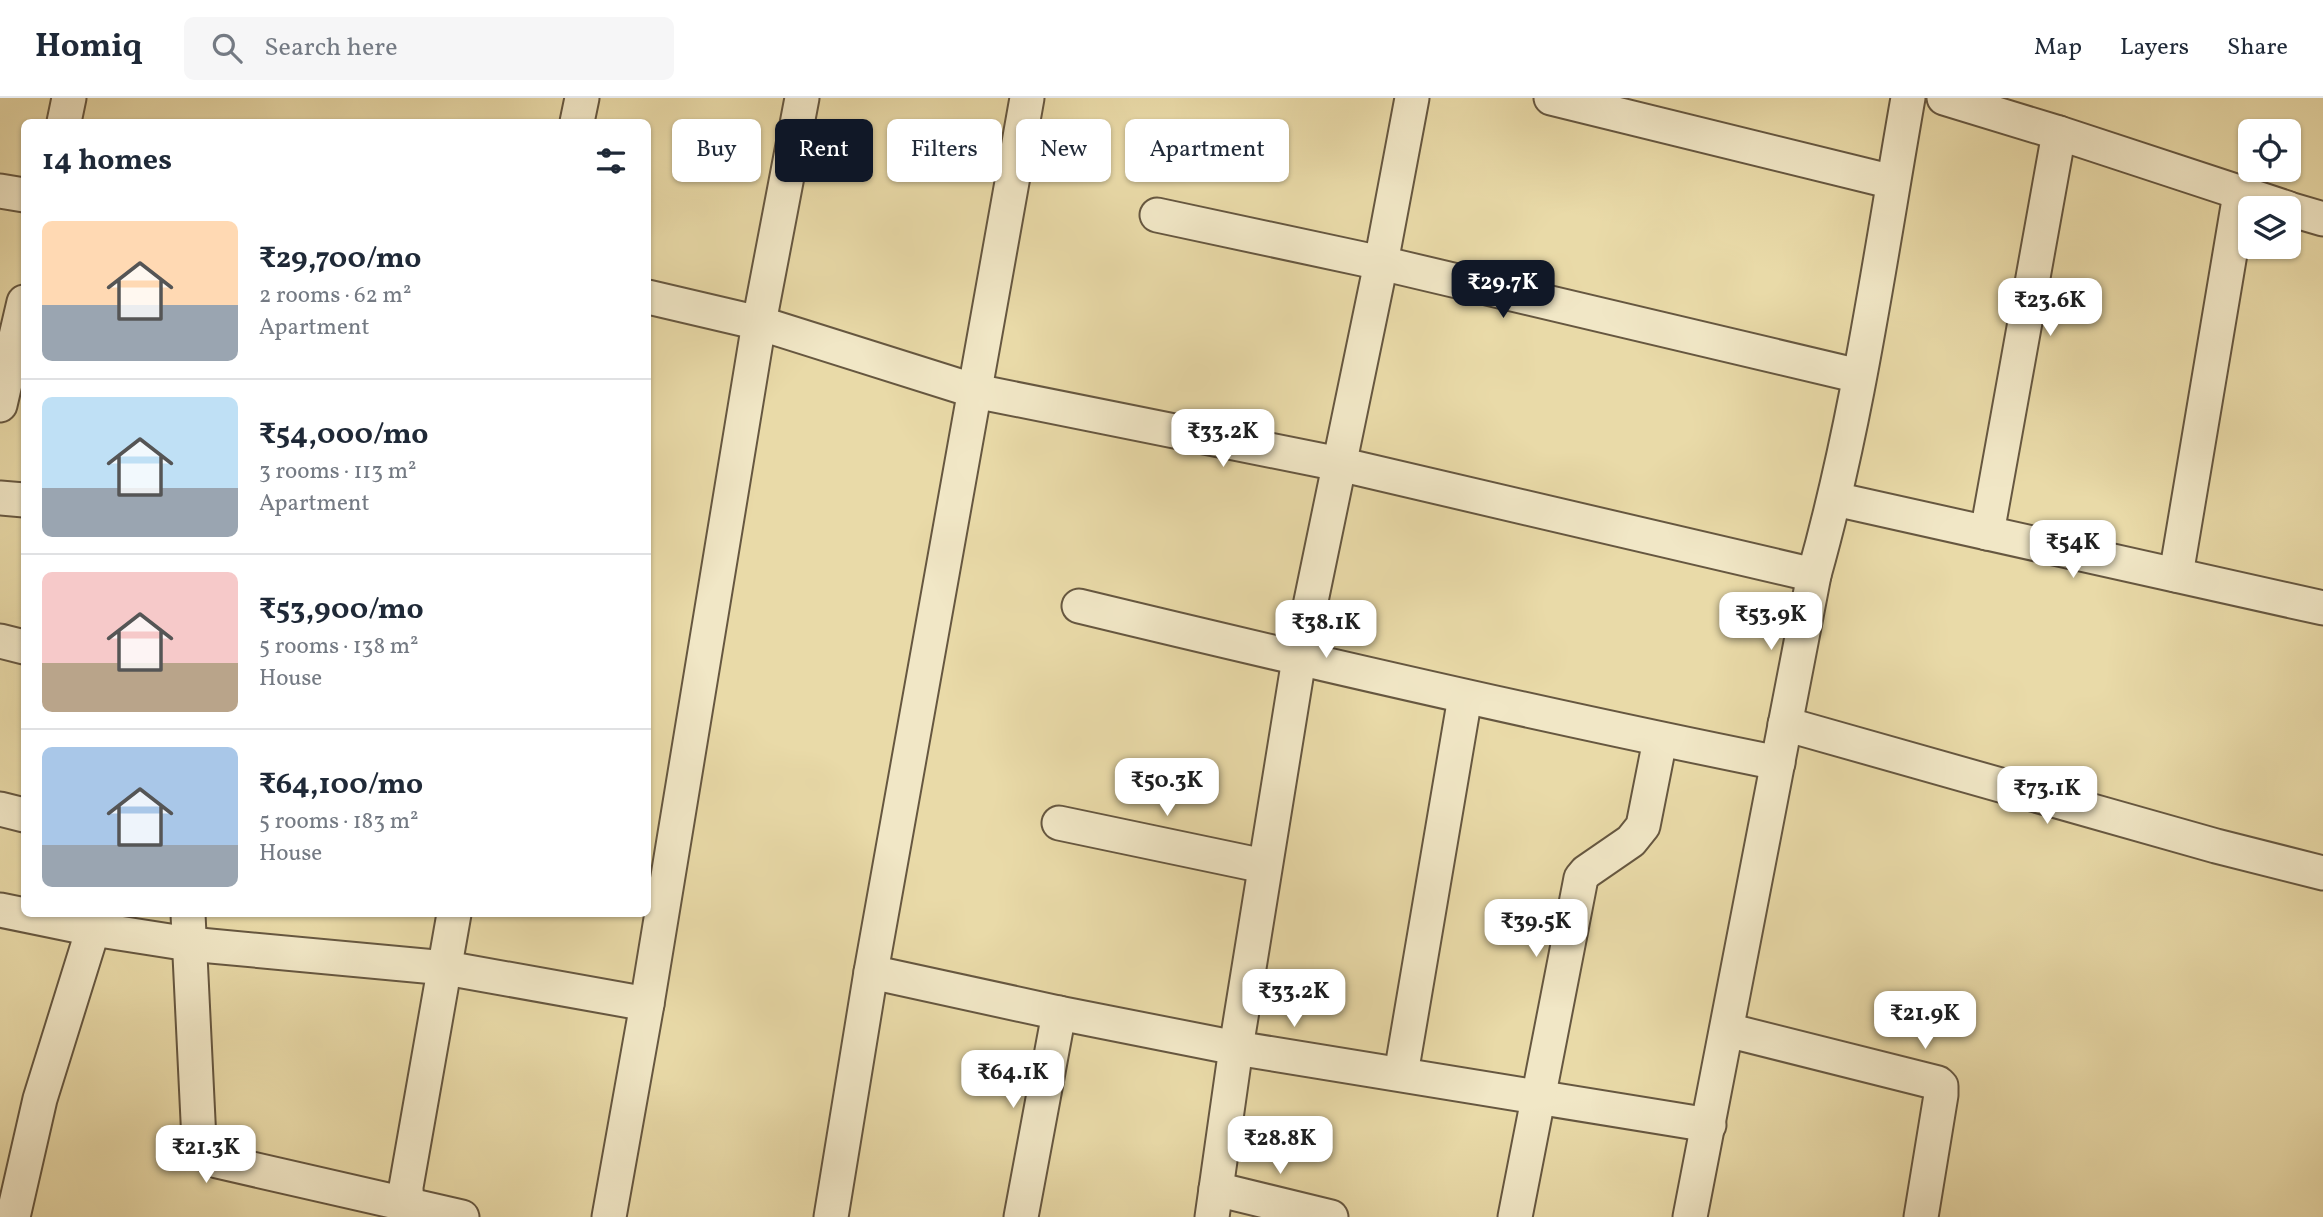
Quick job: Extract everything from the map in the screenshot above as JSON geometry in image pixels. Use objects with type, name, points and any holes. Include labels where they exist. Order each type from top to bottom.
[{"type":"street","points":[[65,119],[69,98]]},
{"type":"street","points":[[578,119],[582,98]]},
{"type":"street","points":[[609,1217],[648,1004],[759,323],[802,98]]},
{"type":"street","points":[[831,1217],[871,972],[1027,98]]},
{"type":"street","points":[[1331,1217],[1214,1203],[1264,866],[1299,659],[1381,263],[1412,98]]},
{"type":"street","points":[[1551,98],[1893,182]]},
{"type":"street","points":[[1690,1217],[1814,575],[1835,499],[1859,376],[1908,98]]},
{"type":"street","points":[[1944,98],[2059,133],[2246,196]]},
{"type":"street","points":[[1987,533],[2059,133]]},
{"type":"street","points":[[0,191],[21,194]]},
{"type":"street","points":[[2176,575],[2240,194]]},
{"type":"street","points":[[2301,213],[2323,219]]},
{"type":"street","points":[[1157,215],[1381,263],[1859,376]]},
{"type":"street","points":[[651,298],[759,323],[975,391],[1339,464],[1814,575]]},
{"type":"street","points":[[0,405],[8,344],[21,310]]},
{"type":"street","points":[[0,498],[21,500]]},
{"type":"street","points":[[1835,499],[2323,608]]},
{"type":"street","points":[[1079,606],[1465,697],[1778,764]]},
{"type":"street","points":[[0,641],[21,646]]},
{"type":"street","points":[[1401,1074],[1465,697]]},
{"type":"street","points":[[1785,723],[2216,846],[2323,873]]},
{"type":"street","points":[[1515,1217],[1581,878],[1631,841],[1643,826],[1660,740]]},
{"type":"street","points":[[0,809],[21,814]]},
{"type":"street","points":[[1059,823],[1264,866]]},
{"type":"street","points":[[0,910],[21,914]]},
{"type":"street","points":[[34,917],[93,929],[189,929],[446,968],[648,1004]]},
{"type":"street","points":[[406,1210],[408,1173],[454,917]]},
{"type":"street","points":[[13,1217],[40,1100],[93,929]]},
{"type":"street","points":[[189,929],[199,1141],[207,1155],[217,1161],[406,1210],[461,1217]]},
{"type":"street","points":[[871,972],[1236,1048],[1709,1125]]},
{"type":"street","points":[[1021,1217],[1059,1013]]},
{"type":"street","points":[[1727,1030],[1938,1083],[1941,1086],[1941,1095],[1921,1217]]}]
